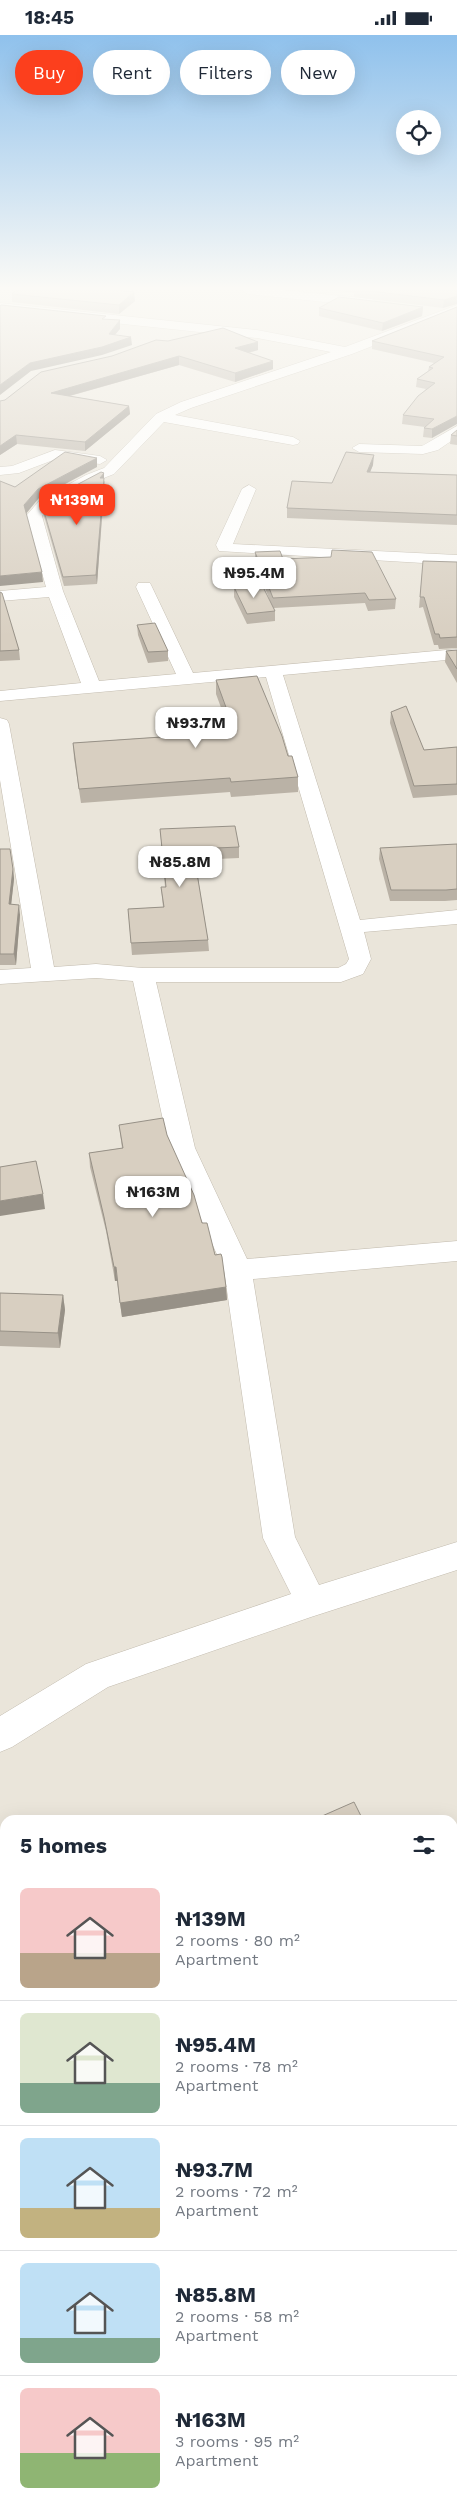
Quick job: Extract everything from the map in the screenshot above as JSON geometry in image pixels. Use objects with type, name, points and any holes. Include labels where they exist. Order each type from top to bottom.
[{"type":"street","points":[[92,688],[55,591],[34,517],[45,503],[91,478],[109,471],[161,417],[185,406]]},
{"type":"street","points":[[161,417],[293,441]]},
{"type":"street","points":[[359,449],[423,450],[433,447],[457,430]]},
{"type":"street","points":[[1,472],[14,470],[60,453],[116,463]]},
{"type":"street","points":[[249,489],[224,545],[225,548],[456,560],[457,544]]},
{"type":"street","points":[[144,587],[188,679]]},
{"type":"street","points":[[0,596],[55,591]]},
{"type":"street","points":[[0,696],[457,654]]},
{"type":"street","points":[[0,977],[96,971],[143,975],[341,975],[355,969],[360,959],[272,671]]},
{"type":"street","points":[[0,724],[44,975]]},
{"type":"street","points":[[351,927],[457,917]]},
{"type":"street","points":[[143,975],[182,1148],[238,1270],[278,1538],[311,1602]]},
{"type":"street","points":[[238,1270],[457,1251]]},
{"type":"street","points":[[0,1735],[98,1675],[311,1602],[457,1556]]},
{"type":"shaded area","points":[[0,406],[457,406],[457,1815],[0,1815]]},
{"type":"building","points":[[0,406],[129,406],[85,442],[16,435],[0,446]]},
{"type":"building","points":[[410,406],[457,406],[457,416],[432,429],[424,428],[434,419],[403,415]]},
{"type":"building","points":[[457,430],[457,436],[451,435]]},
{"type":"building","points":[[65,452],[97,458],[38,489],[24,505],[42,572],[0,576],[0,481],[15,487]]},
{"type":"building","points":[[346,452],[374,455],[367,472],[457,475],[457,515],[287,508],[292,481],[332,483]]},
{"type":"building","points":[[101,472],[104,473],[100,478],[104,478],[96,575],[63,577],[43,508],[50,499]]},
{"type":"building","points":[[332,550],[372,552],[396,599],[369,600],[365,593],[273,598],[255,552],[280,551],[283,559],[331,557]]},
{"type":"building","points":[[423,561],[457,562],[457,637],[440,638],[439,634],[435,634],[424,597],[420,597]]},
{"type":"building","points":[[262,585],[275,611],[247,614],[234,587]]},
{"type":"building","points":[[0,592],[2,593],[19,650],[0,651]]},
{"type":"building","points":[[155,623],[168,651],[148,652],[137,625]]},
{"type":"building","points":[[457,650],[457,669],[446,651]]},
{"type":"building","points":[[257,676],[282,736],[288,756],[292,756],[298,777],[231,782],[230,778],[79,789],[73,743],[235,732],[216,680]]},
{"type":"building","points":[[406,706],[424,750],[457,747],[457,784],[414,786],[391,712]]},
{"type":"building","points":[[235,826],[239,847],[193,849],[208,940],[131,943],[128,909],[164,907],[161,887],[166,887],[160,829]]},
{"type":"building","points":[[457,844],[457,889],[391,890],[380,848]]},
{"type":"building","points":[[0,849],[10,849],[13,869],[9,904],[19,905],[14,954],[0,954]]},
{"type":"building","points":[[163,1118],[167,1135],[194,1195],[202,1223],[207,1223],[215,1255],[221,1254],[226,1287],[120,1303],[116,1267],[114,1267],[89,1153],[123,1148],[119,1125]]},
{"type":"building","points":[[36,1161],[43,1194],[0,1201],[0,1167]]},
{"type":"building","points":[[0,1293],[63,1295],[58,1333],[0,1331]]},
{"type":"building","points":[[354,1802],[360,1815],[324,1815]]}]
